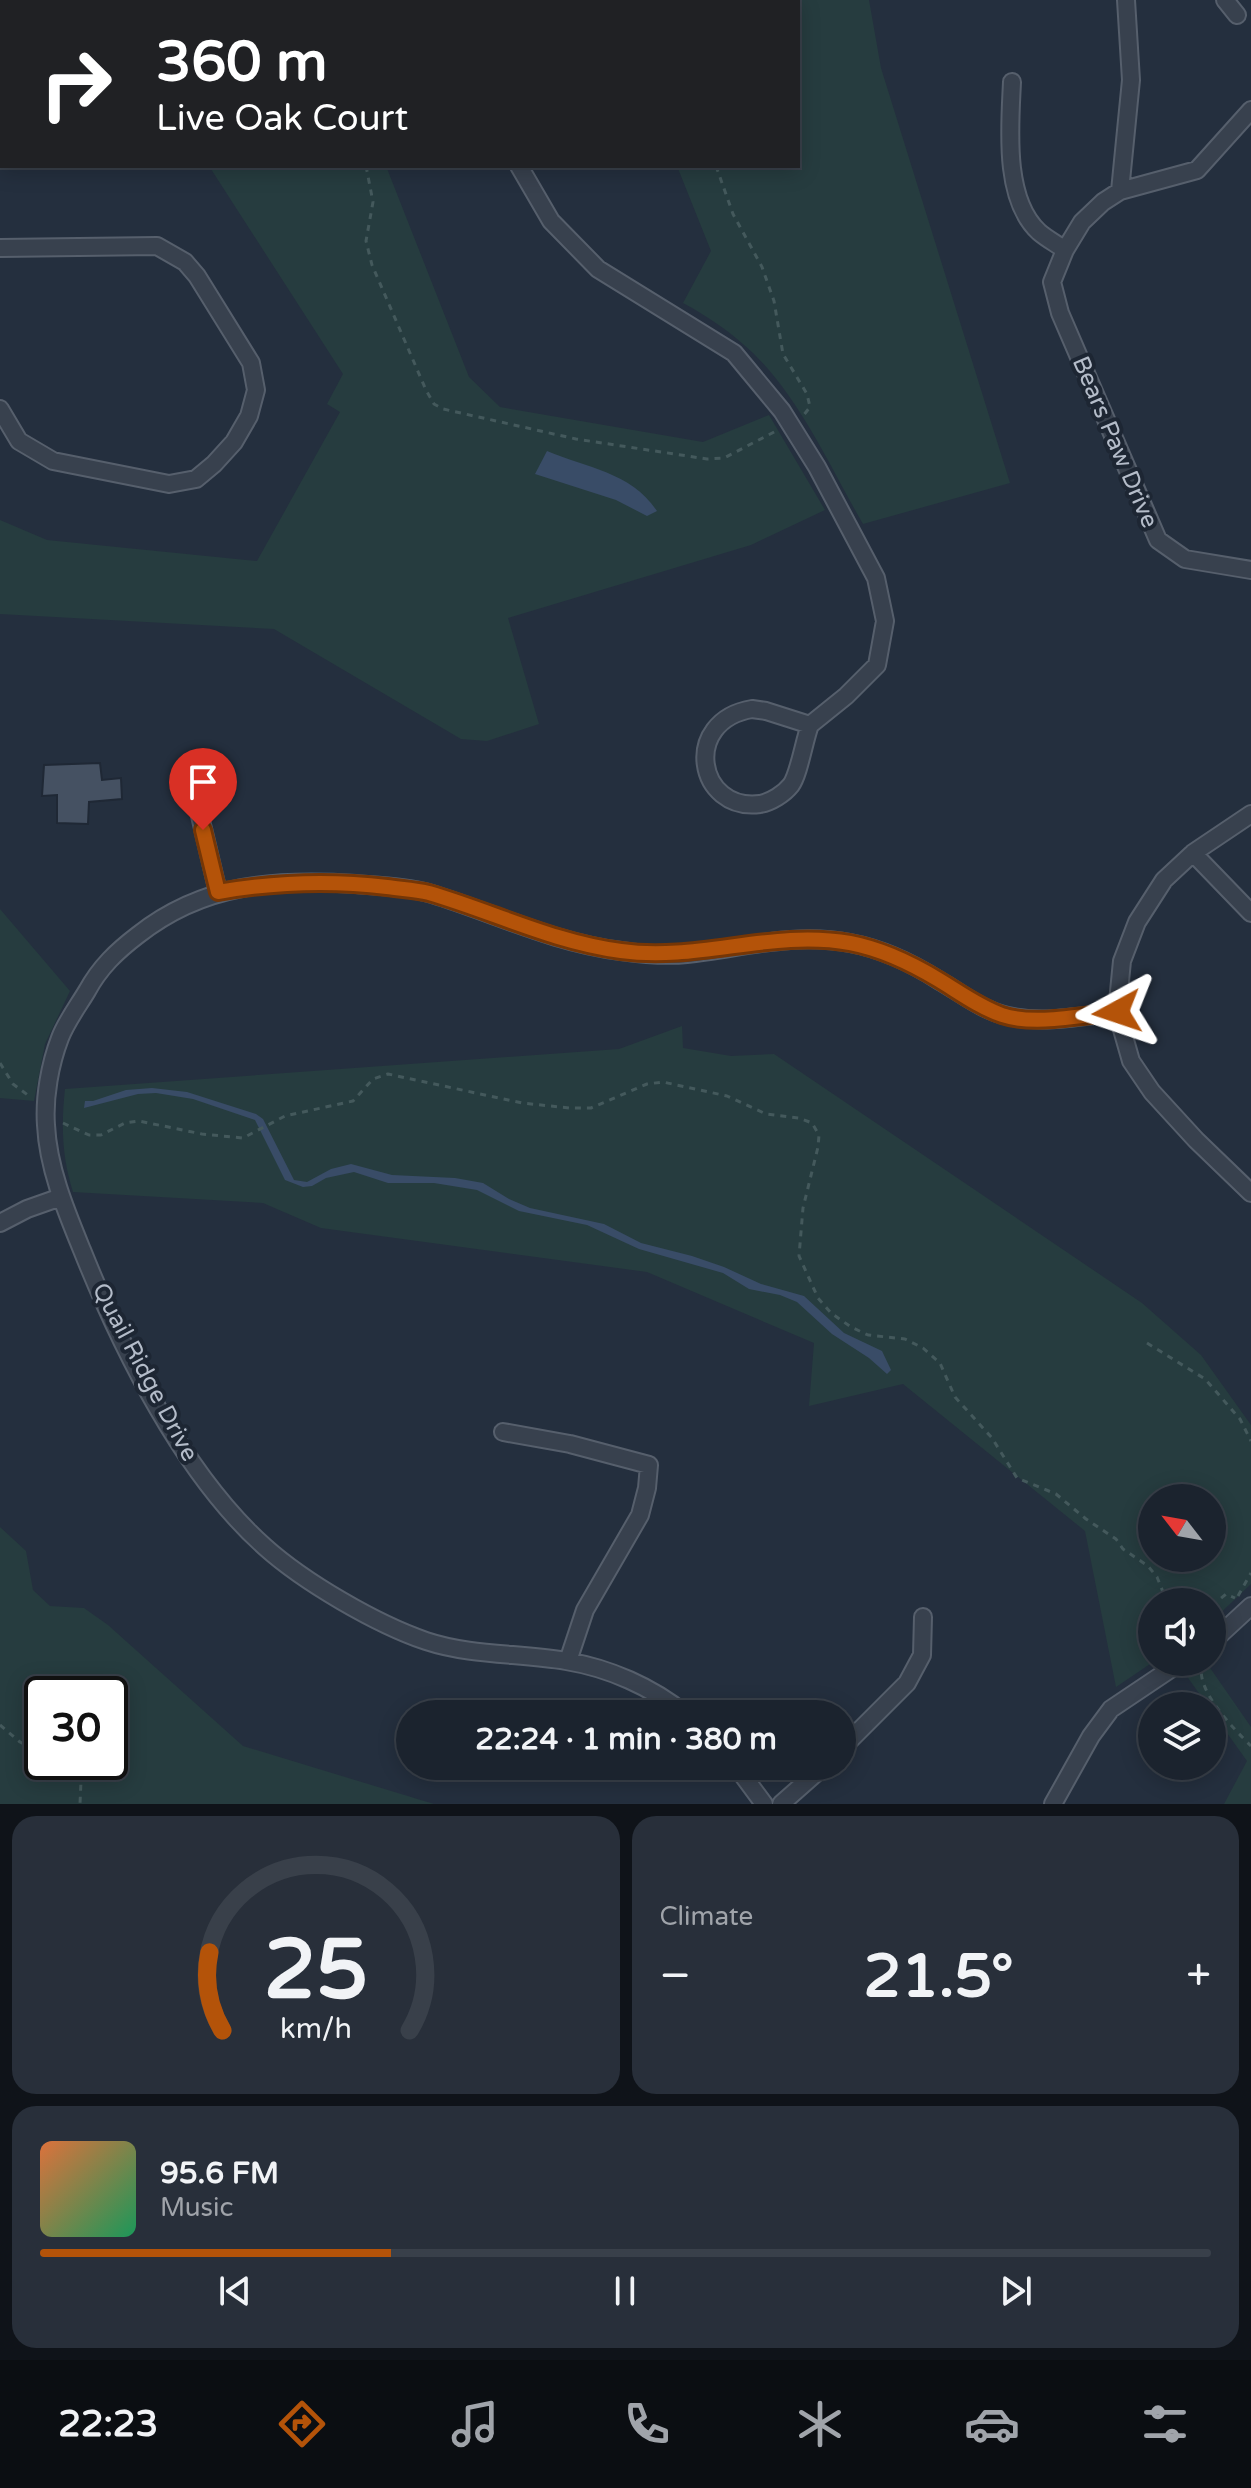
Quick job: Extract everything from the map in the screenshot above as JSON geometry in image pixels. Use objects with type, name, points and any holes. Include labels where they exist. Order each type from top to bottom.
[{"type":"street","points":[[1126,0],[1131,80],[1120,191],[1197,170],[1251,110]]},
{"type":"street","points":[[1225,0],[1237,15]]},
{"type":"street","points":[[1012,82],[1009,150],[1019,199],[1038,231],[1065,250]]},
{"type":"street","points":[[520,168],[551,221],[598,269],[734,353],[790,423],[876,578],[885,621],[877,665],[846,696],[810,725],[791,785],[779,796],[764,803],[747,805],[731,800],[718,790],[709,777],[705,760],[706,744],[725,717],[752,709],[810,725]]},
{"type":"street","name":"Bears Paw Drive","points":[[1120,191],[1082,222],[1065,250],[1052,282],[1060,313],[1158,540],[1185,559],[1251,570]]},
{"type":"street","points":[[0,248],[157,246],[185,262],[197,276],[251,363],[256,390],[249,416],[234,442],[214,464],[196,479],[169,484],[53,461],[19,441],[0,409]]},
{"type":"street","points":[[196,799],[218,892]]},
{"type":"street","points":[[1251,814],[1193,853],[1164,880],[1137,922],[1122,961],[1117,1012],[1131,1061],[1152,1092],[1251,1193]]},
{"type":"street","points":[[1193,853],[1251,913]]},
{"type":"street","name":"Quail Ridge Drive","points":[[662,1700],[619,1674],[568,1661],[489,1654],[426,1641],[370,1616],[266,1549],[201,1476],[177,1439],[104,1301],[61,1197],[46,1131],[46,1108],[60,1037],[98,971],[149,926],[187,904],[218,892],[259,885],[318,882],[427,893],[575,943],[622,952],[680,954],[781,939],[840,941],[895,956],[976,1003],[1005,1016],[1041,1019],[1117,1012]]},
{"type":"street","points":[[0,1223],[61,1197]]},
{"type":"street","points":[[503,1432],[570,1444],[649,1465],[640,1515],[585,1610],[568,1661]]},
{"type":"street","points":[[1226,1625],[1244,1603]]},
{"type":"street","points":[[856,1734],[907,1683],[922,1655],[923,1617]]},
{"type":"street","points":[[1053,1804],[1091,1736],[1111,1709],[1160,1676]]},
{"type":"street","points":[[746,1780],[764,1804]]},
{"type":"street","points":[[781,1804],[808,1780]]},
{"type":"path","points":[[366,168],[373,202],[366,241],[368,253],[415,367],[434,404],[443,409],[576,439],[707,459],[724,458],[803,416],[810,407],[807,394],[783,354],[774,301],[762,267],[733,214],[717,168]]},
{"type":"path","points":[[0,1063],[13,1084],[63,1123],[89,1135],[101,1135],[125,1123],[139,1121],[243,1138],[269,1123],[298,1113],[353,1101],[373,1079],[388,1074],[522,1103],[570,1108],[591,1108],[647,1084],[663,1082],[727,1096],[766,1114],[799,1118],[812,1123],[819,1135],[818,1147],[803,1208],[799,1256],[818,1298],[831,1313],[851,1327],[868,1335],[905,1339],[923,1348],[940,1363],[955,1397],[992,1438],[1017,1478],[1056,1494],[1116,1539],[1123,1549],[1148,1566],[1161,1588]]},
{"type":"path","points":[[1147,1343],[1205,1379],[1240,1419],[1251,1441]]},
{"type":"path","points":[[1244,1603],[1237,1594],[1251,1573]]},
{"type":"path","points":[[1201,1676],[1220,1712],[1251,1746]]},
{"type":"path","points":[[0,1725],[24,1744]]},
{"type":"path","points":[[80,1780],[80,1804]]},
{"type":"green space","points":[[800,0],[869,0],[881,68],[1010,483],[863,524],[814,435],[770,372],[728,332],[683,303],[711,251],[678,168],[800,168]]},
{"type":"green space","points":[[210,168],[387,168],[469,377],[500,407],[703,442],[769,415],[825,510],[751,545],[508,618],[539,724],[487,741],[461,739],[274,629],[0,614],[0,520],[47,540],[257,561],[340,412],[327,404],[343,374]]},
{"type":"green space","points":[[0,909],[70,991],[45,1044],[34,1101],[0,1098]]},
{"type":"green space","points":[[682,1026],[683,1048],[731,1056],[774,1054],[1142,1303],[1201,1355],[1251,1425],[1251,1584],[1226,1608],[1226,1588],[1138,1588],[1138,1672],[1116,1687],[1085,1531],[903,1384],[809,1406],[814,1343],[647,1272],[321,1228],[263,1203],[73,1192],[63,1141],[65,1089],[619,1049]]},
{"type":"green space","points":[[0,1527],[26,1551],[33,1590],[50,1606],[84,1608],[108,1625],[243,1746],[434,1804],[0,1804]]},
{"type":"green space","points":[[1187,1676],[1216,1676],[1251,1727],[1251,1804],[1224,1804],[1247,1761],[1226,1732],[1226,1692],[1198,1692]]},
{"type":"water","points":[[547,451],[621,479],[646,498],[657,511],[647,516],[616,500],[535,474]]},
{"type":"water","points":[[152,1088],[187,1092],[256,1114],[263,1119],[294,1180],[307,1182],[331,1169],[351,1164],[392,1175],[455,1178],[483,1183],[530,1208],[604,1224],[641,1243],[692,1256],[761,1284],[804,1296],[844,1333],[882,1351],[891,1370],[887,1374],[832,1334],[797,1302],[749,1289],[723,1273],[639,1249],[587,1225],[519,1211],[477,1190],[434,1183],[388,1183],[354,1172],[303,1187],[285,1180],[255,1120],[193,1099],[156,1093],[138,1094],[84,1108],[85,1101],[126,1090]]},
{"type":"building","points":[[100,763],[102,780],[121,778],[122,799],[89,802],[88,824],[57,823],[57,795],[42,796],[44,765]]},
{"type":"route","points":[[203,830],[218,892],[259,885],[318,882],[427,893],[575,943],[622,952],[680,954],[781,939],[852,943],[895,956],[976,1003],[1005,1016],[1041,1019],[1117,1012]]}]
